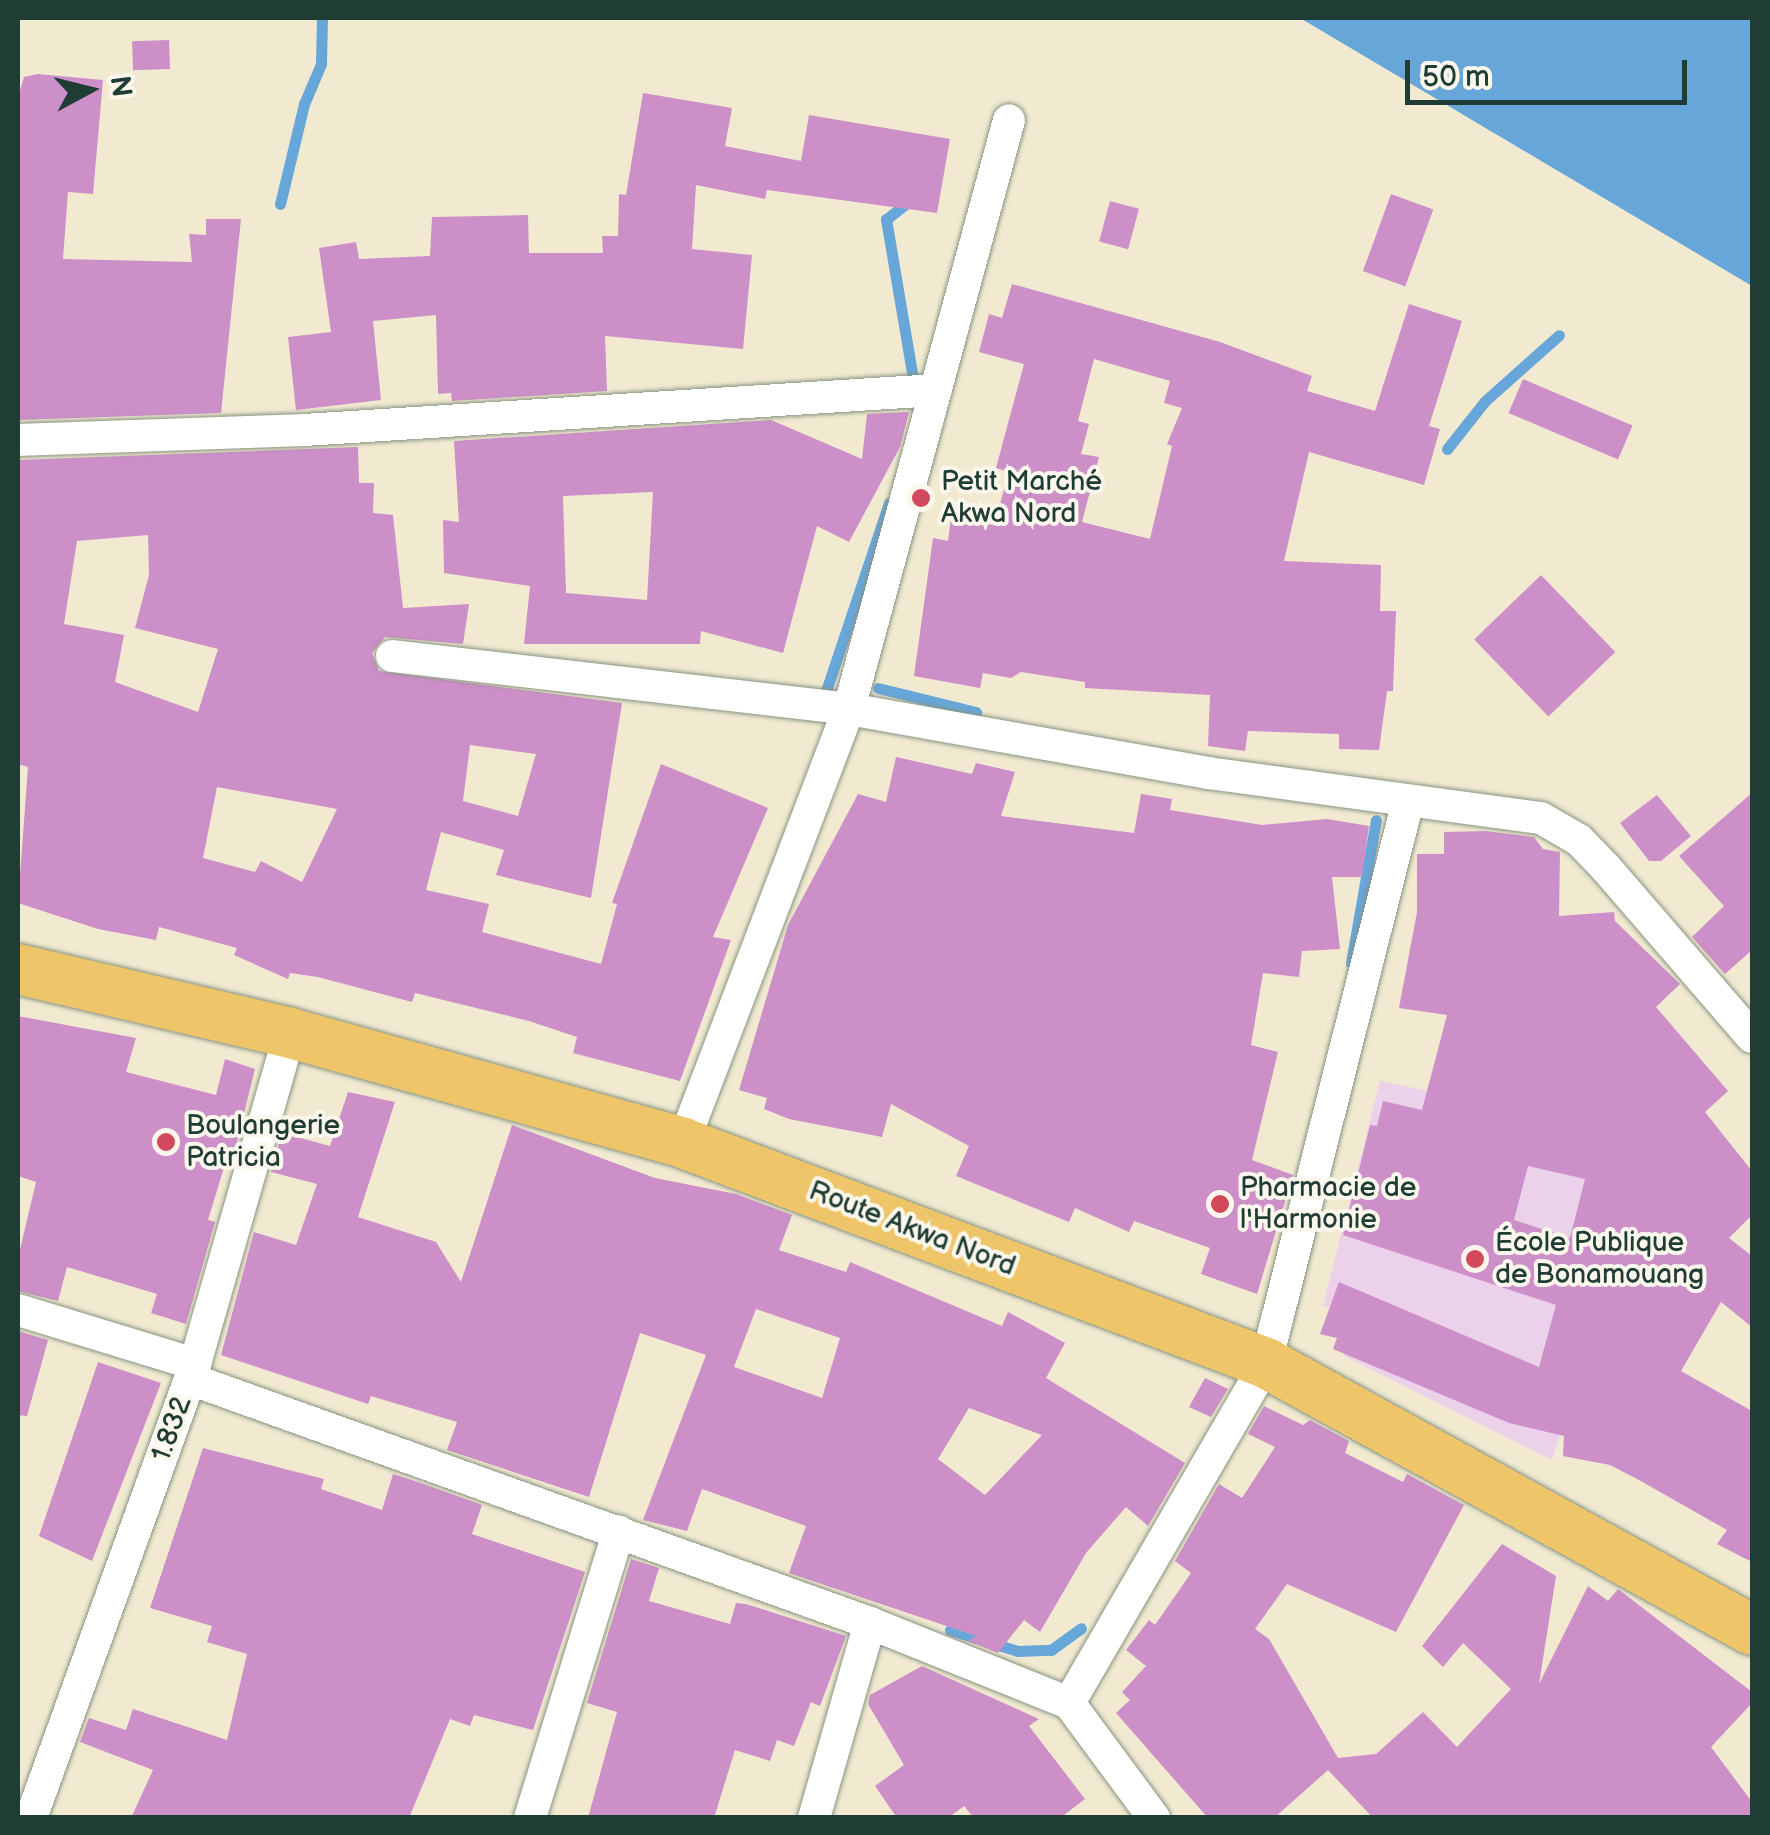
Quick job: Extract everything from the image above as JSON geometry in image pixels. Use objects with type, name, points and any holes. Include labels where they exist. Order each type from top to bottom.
[{"type":"main road","name":"Route Akwa Nord","points":[[18,969],[290,1032],[683,1143],[1266,1364],[1752,1630]]},
{"type":"street","points":[[683,1143],[849,709],[1010,120]]},
{"type":"street","points":[[18,440],[304,430],[936,390]]},
{"type":"street","points":[[392,656],[849,709],[1208,774],[1541,818],[1579,840],[1752,1037]]},
{"type":"street","points":[[1069,1703],[1266,1364],[1408,800]]},
{"type":"street","name":"1.832","points":[[31,1818],[192,1371],[290,1032]]},
{"type":"street","points":[[18,1310],[870,1624],[1069,1703],[1154,1818]]},
{"type":"street","points":[[530,1818],[620,1531]]},
{"type":"street","points":[[814,1818],[870,1624]]},
{"type":"shaded area","name":"École Publique de Bonamouang","points":[[1380,1081],[1652,1136],[1552,1460],[1344,1356],[1358,1315],[1323,1306]]},
{"type":"water","points":[[1300,18],[1752,18],[1752,286]]},
{"type":"building","points":[[169,40],[170,69],[133,70],[132,41]]},
{"type":"building","points":[[38,74],[103,80],[93,194],[68,192],[63,259],[192,262],[189,234],[206,235],[206,219],[241,219],[221,413],[18,420],[19,94],[24,77]]},
{"type":"building","points":[[643,93],[732,108],[725,146],[801,161],[809,115],[950,139],[937,213],[767,190],[765,199],[696,185],[692,249],[752,255],[743,349],[605,336],[607,391],[452,401],[451,393],[438,394],[436,315],[373,321],[381,400],[296,410],[288,337],[331,332],[319,248],[356,242],[359,259],[430,256],[432,217],[528,215],[529,253],[603,253],[602,236],[618,236],[619,194],[626,195]]},
{"type":"building","points":[[1391,194],[1433,209],[1405,286],[1363,271]]},
{"type":"building","points":[[1110,201],[1139,209],[1128,249],[1099,242]]},
{"type":"building","points":[[1012,284],[1220,342],[1312,376],[1307,391],[1375,411],[1409,304],[1462,321],[1429,426],[1440,429],[1424,485],[1309,452],[1284,561],[1381,565],[1380,611],[1396,611],[1393,691],[1387,691],[1379,750],[1339,749],[1339,734],[1248,731],[1245,751],[1208,746],[1210,695],[1085,688],[1085,682],[1021,672],[1011,678],[983,673],[980,688],[914,676],[933,538],[948,541],[951,518],[994,525],[1009,472],[996,468],[1024,364],[979,352],[989,314],[1002,318]],"holes":[[[1094,359],[1170,381],[1164,403],[1182,408],[1167,444],[1172,446],[1150,539],[1082,522],[1099,457],[1081,454],[1089,424],[1078,421]]]},
{"type":"building","points":[[1523,379],[1633,425],[1618,460],[1509,413]]},
{"type":"building","points":[[909,412],[900,447],[849,542],[817,526],[783,653],[701,631],[700,644],[524,644],[530,586],[444,573],[443,520],[459,522],[454,441],[771,420],[862,459],[867,414]],"holes":[[[653,492],[647,600],[566,593],[563,496]]]},
{"type":"building","points":[[358,447],[359,483],[374,483],[373,513],[393,515],[403,608],[469,604],[463,644],[385,637],[372,653],[379,671],[622,703],[591,898],[496,875],[504,850],[441,832],[426,890],[489,904],[482,932],[601,964],[617,904],[612,903],[661,764],[768,808],[713,937],[731,940],[680,1081],[573,1053],[577,1037],[529,1021],[415,993],[412,1002],[318,977],[290,973],[288,979],[234,955],[237,948],[159,927],[156,940],[98,929],[18,903],[28,767],[18,764],[18,460]],"holes":[[[148,535],[149,575],[135,628],[218,649],[198,712],[115,682],[124,635],[64,624],[77,541]],[[470,745],[536,754],[518,816],[463,801]],[[217,787],[337,809],[302,882],[261,861],[255,872],[203,858]]]},
{"type":"building","points":[[1541,575],[1615,652],[1548,717],[1474,640]]},
{"type":"building","points":[[896,757],[972,774],[976,763],[1015,772],[1001,816],[1134,833],[1141,794],[1172,799],[1170,810],[1262,825],[1327,819],[1369,826],[1362,877],[1332,877],[1340,949],[1302,951],[1299,977],[1263,973],[1251,1045],[1278,1052],[1252,1160],[1293,1175],[1257,1294],[1201,1274],[1210,1248],[1134,1221],[1129,1232],[1075,1208],[1069,1222],[956,1176],[969,1146],[891,1104],[882,1137],[789,1119],[764,1109],[767,1098],[739,1090],[788,925],[858,794],[886,802]]},
{"type":"building","points":[[1752,793],[1752,950],[1725,974],[1692,937],[1724,906],[1679,856]]},
{"type":"building","points":[[1657,795],[1691,836],[1661,861],[1649,861],[1620,823]]},
{"type":"building","points":[[1485,831],[1534,837],[1543,849],[1560,852],[1559,916],[1614,912],[1615,921],[1680,984],[1656,1007],[1728,1091],[1705,1112],[1752,1171],[1752,1215],[1729,1238],[1752,1256],[1752,1327],[1721,1302],[1681,1371],[1752,1411],[1752,1562],[1717,1544],[1727,1530],[1639,1480],[1610,1465],[1563,1456],[1564,1436],[1509,1423],[1333,1349],[1337,1338],[1320,1334],[1339,1282],[1539,1367],[1556,1305],[1343,1235],[1370,1125],[1377,1126],[1383,1101],[1422,1110],[1447,1015],[1399,1008],[1417,912],[1417,854],[1444,854],[1444,832]],"holes":[[[1528,1166],[1585,1179],[1570,1238],[1514,1220]]]},
{"type":"building","points":[[18,1016],[136,1038],[126,1072],[216,1095],[225,1059],[255,1069],[232,1162],[226,1161],[208,1220],[215,1222],[186,1324],[151,1313],[157,1294],[67,1267],[58,1301],[18,1291],[18,1258],[36,1182],[18,1176]]},
{"type":"building","points":[[348,1092],[395,1102],[358,1217],[436,1242],[461,1282],[512,1125],[655,1178],[736,1194],[792,1215],[779,1250],[846,1272],[850,1262],[1002,1326],[1008,1312],[1065,1343],[1046,1378],[1185,1463],[1148,1526],[1126,1507],[1086,1553],[1040,1632],[1024,1620],[998,1653],[968,1641],[976,1636],[789,1573],[806,1526],[702,1489],[687,1531],[643,1520],[706,1355],[640,1333],[589,1497],[447,1450],[457,1422],[371,1396],[368,1404],[221,1355],[254,1232],[296,1245],[317,1184],[271,1172],[282,1133],[330,1146]],"holes":[[[756,1309],[840,1338],[822,1398],[734,1367]],[[969,1408],[1042,1435],[985,1495],[938,1459]]]},
{"type":"building","points":[[18,1331],[48,1340],[27,1416],[18,1415]]},
{"type":"building","points":[[98,1362],[161,1383],[92,1561],[39,1536]]},
{"type":"building","points":[[1205,1378],[1228,1389],[1211,1417],[1189,1407]]},
{"type":"building","points":[[1264,1406],[1303,1425],[1310,1420],[1349,1441],[1345,1453],[1403,1482],[1407,1474],[1464,1505],[1396,1632],[1287,1584],[1255,1629],[1269,1639],[1338,1758],[1376,1754],[1423,1712],[1457,1747],[1511,1689],[1463,1643],[1443,1667],[1422,1646],[1502,1544],[1556,1576],[1539,1684],[1588,1586],[1608,1601],[1618,1589],[1752,1692],[1752,1703],[1711,1747],[1752,1802],[1752,1818],[1373,1818],[1328,1770],[1274,1818],[1208,1818],[1116,1713],[1130,1700],[1122,1692],[1146,1666],[1126,1650],[1149,1620],[1155,1625],[1191,1573],[1175,1561],[1219,1484],[1242,1498],[1275,1447],[1248,1434]]},
{"type":"building","points":[[203,1448],[324,1479],[321,1489],[382,1510],[393,1474],[421,1483],[482,1505],[472,1534],[585,1572],[533,1730],[474,1715],[470,1726],[450,1719],[409,1818],[131,1818],[153,1770],[80,1742],[89,1718],[126,1730],[133,1709],[227,1740],[247,1654],[207,1642],[212,1626],[150,1608]]},
{"type":"building","points":[[631,1559],[659,1568],[649,1601],[730,1624],[736,1603],[746,1604],[846,1636],[820,1706],[811,1702],[794,1746],[777,1740],[770,1761],[735,1750],[714,1818],[588,1818],[617,1712],[587,1703]]},
{"type":"building","points":[[922,1666],[1039,1719],[1029,1726],[1085,1799],[1060,1818],[974,1818],[964,1806],[948,1818],[897,1818],[875,1786],[904,1765],[868,1704],[870,1695]]},
{"type":"waterway","points":[[280,204],[304,104],[321,64],[322,18]]},
{"type":"waterway","points":[[912,199],[886,219],[914,384]]},
{"type":"waterway","points":[[1447,449],[1485,401],[1559,335]]},
{"type":"waterway","points":[[822,703],[889,503]]},
{"type":"waterway","points":[[878,688],[976,712]]},
{"type":"waterway","points":[[1351,963],[1376,820]]},
{"type":"waterway","points":[[950,1630],[1018,1651],[1051,1650],[1081,1628]]},
{"type":"place","name":"Petit Marché Akwa Nord","points":[[921,498]]},
{"type":"place","name":"Boulangerie Patricia","points":[[166,1142]]},
{"type":"place","name":"Pharmacie de l'Harmonie","points":[[1220,1204]]},
{"type":"place","name":"École Publique de Bonamouang","points":[[1475,1259]]}]
